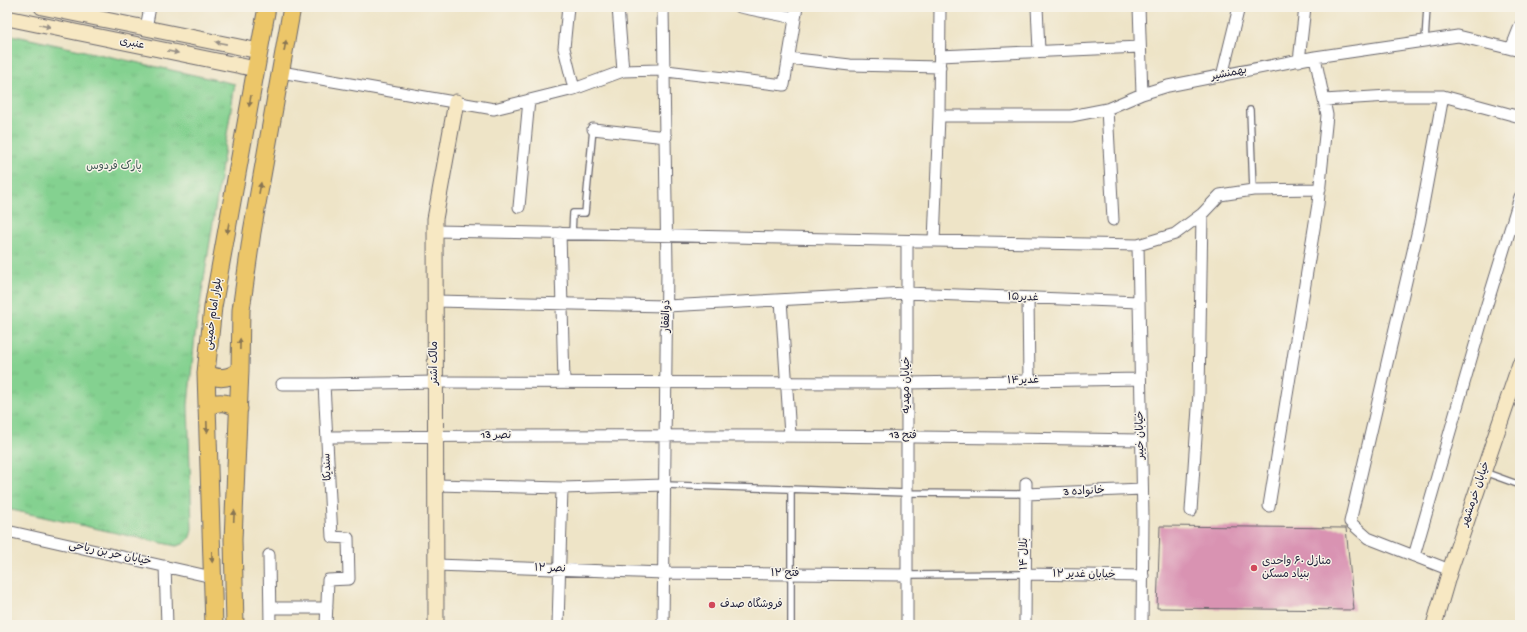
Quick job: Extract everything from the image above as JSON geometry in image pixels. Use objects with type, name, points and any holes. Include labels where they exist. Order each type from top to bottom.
[{"type":"main road","name":"بلوار امام خمینی","points":[[214,625],[206,373],[213,307],[267,7]]},
{"type":"main road","points":[[236,625],[233,540],[239,409],[241,310],[252,232],[292,7]]},
{"type":"main road","points":[[206,373],[217,378],[224,378],[230,377],[240,370]]},
{"type":"main road","points":[[207,407],[213,403],[224,402],[239,409]]},
{"type":"street","name":"عنبری","points":[[42,7],[259,51]]},
{"type":"street","points":[[146,28],[150,7]]},
{"type":"street","points":[[568,7],[564,48],[574,89]]},
{"type":"street","points":[[618,7],[623,71]]},
{"type":"street","name":"ذوالفقار","points":[[663,7],[667,235],[663,625]]},
{"type":"street","points":[[281,72],[494,109],[574,89],[623,71],[665,71],[784,85],[796,12],[740,7]]},
{"type":"street","points":[[934,242],[939,116],[940,7]]},
{"type":"street","points":[[1037,7],[1040,51]]},
{"type":"street","points":[[1139,7],[1142,94]]},
{"type":"street","points":[[1222,76],[1239,7]]},
{"type":"street","points":[[1299,61],[1305,7]]},
{"type":"street","name":"عنبری","points":[[7,18],[256,69]]},
{"type":"street","points":[[1516,50],[1520,26]]},
{"type":"street","name":"بهمنشیر","points":[[939,116],[1071,116],[1107,109],[1142,94],[1168,86],[1315,57],[1458,36],[1516,50]]},
{"type":"street","points":[[940,56],[1140,47]]},
{"type":"street","points":[[1269,506],[1320,189],[1327,115],[1315,57]]},
{"type":"street","points":[[788,58],[850,66],[940,67]]},
{"type":"street","points":[[1324,100],[1389,96],[1443,96],[1520,117]]},
{"type":"street","points":[[1443,96],[1420,220],[1350,522],[1368,538],[1450,570]]},
{"type":"street","points":[[519,207],[529,100]]},
{"type":"street","name":"مالک اشتر","points":[[436,625],[435,219],[456,102]]},
{"type":"street","points":[[1107,109],[1113,220]]},
{"type":"street","points":[[593,129],[666,137]]},
{"type":"street","points":[[435,231],[1138,245],[1175,234],[1202,214],[1220,195],[1253,190],[1320,189]]},
{"type":"street","points":[[1414,556],[1484,314],[1520,197]]},
{"type":"street","points":[[1191,511],[1199,393],[1202,214]]},
{"type":"street","points":[[560,233],[564,382]]},
{"type":"street","name":"خیابان مهدیه","points":[[907,241],[907,625]]},
{"type":"street","name":"خیابان خیبر","points":[[1138,245],[1143,576],[1142,625]]},
{"type":"street","name":"غدیر۱۵","points":[[435,301],[667,306],[906,294],[1139,302]]},
{"type":"street","points":[[1028,298],[1028,381]]},
{"type":"street","points":[[781,300],[790,435]]},
{"type":"street","name":"خیابان خرمشهر","points":[[1434,625],[1450,570],[1520,364]]},
{"type":"street","name":"غدیر۱۴","points":[[436,382],[907,383],[1140,380]]},
{"type":"street","points":[[282,384],[436,382]]},
{"type":"street","name":"سندیکا","points":[[324,384],[332,537],[348,538],[348,579],[328,580],[326,625]]},
{"type":"street","name":"فتح 13","points":[[665,435],[907,436],[1141,440]]},
{"type":"street","name":"نصر 13","points":[[327,437],[665,435]]},
{"type":"street","points":[[436,485],[562,488],[665,485]]},
{"type":"street","points":[[558,625],[562,488]]},
{"type":"street","name":"خانواده 3","points":[[1026,489],[1142,489]]},
{"type":"street","name":"بلال ۱۴","points":[[1025,625],[1026,489]]},
{"type":"street","name":"خیابان حر بن ریاحی","points":[[7,531],[212,577]]},
{"type":"street","points":[[269,555],[270,625]]},
{"type":"street","name":"نصر ۱۲","points":[[436,565],[664,573]]},
{"type":"street","points":[[165,566],[167,625]]},
{"type":"street","name":"فتح ۱۲","points":[[664,573],[907,575]]},
{"type":"street","name":"خیابان غدیر ۱۲","points":[[1025,574],[1143,576]]},
{"type":"street","points":[[270,608],[327,608]]},
{"type":"lane","points":[[1425,41],[1427,7]]},
{"type":"lane","points":[[1250,110],[1253,190]]},
{"type":"lane","points":[[572,234],[572,213],[585,214],[593,129]]},
{"type":"lane","points":[[1484,472],[1520,485]]},
{"type":"lane","points":[[665,485],[907,493],[1026,489]]},
{"type":"lane","points":[[791,489],[791,625]]},
{"type":"lane","points":[[907,575],[1025,574]]},
{"type":"green space","name":"پارک فردوس","points":[[7,34],[235,84],[195,336],[188,405],[192,528],[191,535],[188,540],[180,545],[176,546],[7,509]]},
{"type":"building","name":"منازل ۶۰ واحدی بنیاد مسکن","points":[[1160,526],[1346,528],[1354,610],[1157,608]]},
{"type":"place","name":"منازل ۶۰ واحدی بنیاد مسکن","points":[[1254,568]]},
{"type":"place","name":"فروشگاه صدف","points":[[712,605]]}]
